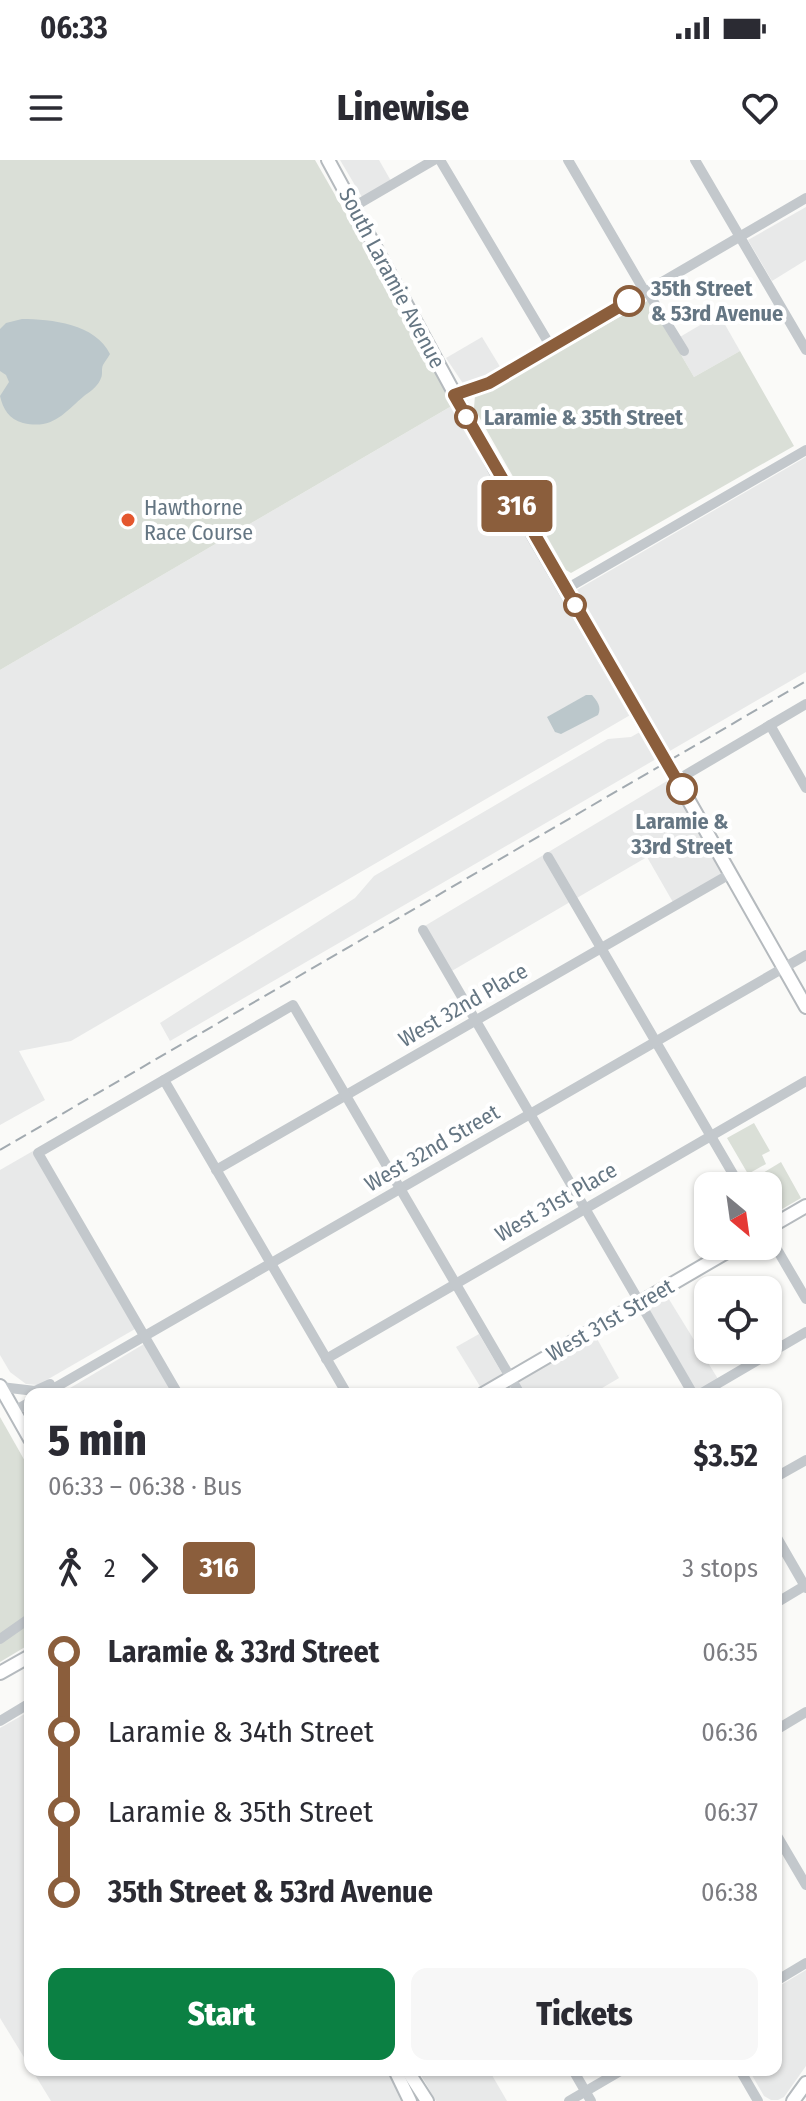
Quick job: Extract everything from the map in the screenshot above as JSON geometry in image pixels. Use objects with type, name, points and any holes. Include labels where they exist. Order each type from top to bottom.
[{"type":"main road","name":"South Laramie Avenue","points":[[328,160],[454,395],[646,728]]},
{"type":"main road","points":[[668,764],[806,1007]]},
{"type":"main road","points":[[782,1220],[806,1206]]},
{"type":"main road","name":"West 31st Street","points":[[494,1388],[713,1260]]},
{"type":"main road","points":[[0,1387],[24,1428]]},
{"type":"main road","points":[[0,1673],[24,1659]]},
{"type":"main road","points":[[398,2076],[410,2101]]},
{"type":"main road","points":[[411,2076],[427,2101]]},
{"type":"main road","points":[[793,2101],[806,2083]]},
{"type":"street","points":[[355,206],[437,160],[551,347]]},
{"type":"street","points":[[568,160],[684,351]]},
{"type":"street","points":[[695,160],[806,350]]},
{"type":"street","points":[[454,395],[489,383],[806,198]]},
{"type":"street","points":[[566,589],[806,450]]},
{"type":"street","points":[[677,780],[806,704]]},
{"type":"street","points":[[770,725],[806,788]]},
{"type":"street","points":[[548,857],[732,1172]]},
{"type":"street","name":"West 32nd Place","points":[[216,1170],[730,874]]},
{"type":"street","points":[[423,930],[690,1388]]},
{"type":"street","name":"West 32nd Street","points":[[55,1388],[806,955]]},
{"type":"street","points":[[175,1388],[38,1153],[293,1005],[517,1388]]},
{"type":"street","points":[[164,1080],[343,1388]]},
{"type":"street","name":"West 31st Place","points":[[326,1359],[806,1081]]},
{"type":"street","points":[[782,1258],[806,1299]]},
{"type":"street","points":[[710,1388],[806,1332]]},
{"type":"street","name":"West 32nd Street","points":[[43,1388],[78,1375]]},
{"type":"street","name":"West 32nd Street","points":[[0,1387],[24,1390]]},
{"type":"street","points":[[14,1411],[24,1405]]},
{"type":"street","points":[[782,1474],[806,1460]]},
{"type":"street","points":[[782,1546],[806,1586],[782,1600]]},
{"type":"street","points":[[0,1639],[24,1622]]},
{"type":"street","points":[[0,1721],[24,1707]]},
{"type":"street","points":[[782,1726],[806,1712]]},
{"type":"street","points":[[782,1854],[806,1885]]},
{"type":"street","points":[[782,1977],[806,1963]]},
{"type":"street","points":[[576,2076],[588,2096]]},
{"type":"street","points":[[569,2101],[588,2096],[614,2076]]},
{"type":"street","points":[[743,2076],[758,2101]]},
{"type":"shaded area","name":"Hawthorne Race Course","points":[[0,160],[315,160],[455,404],[0,670]]},
{"type":"shaded area","points":[[340,160],[379,160],[391,181],[362,197]]},
{"type":"shaded area","points":[[806,207],[806,260],[772,281],[748,240]]},
{"type":"shaded area","points":[[649,300],[694,377],[740,351],[794,446],[571,573],[566,570],[474,408],[475,395],[501,385]]},
{"type":"shaded area","points":[[719,314],[740,351],[694,377],[673,341]]},
{"type":"shaded area","points":[[22,319],[72,325],[94,336],[110,354],[96,386],[64,414],[42,424],[33,425],[14,419],[5,409],[0,396],[9,382],[0,371],[0,329],[6,323]]},
{"type":"shaded area","points":[[482,337],[502,370],[464,385],[446,358]]},
{"type":"shaded area","points":[[455,404],[632,714],[71,1041],[19,1051],[45,1100],[0,1125],[0,670]]},
{"type":"shaded area","points":[[806,457],[806,672],[170,1041],[160,1023],[355,898],[374,876],[608,739],[631,737],[654,724],[575,591]]},
{"type":"shaded area","points":[[586,695],[592,695],[597,702],[598,715],[561,734],[555,732],[547,717]]},
{"type":"shaded area","points":[[672,778],[727,873],[674,904],[647,857],[450,972],[423,927]]},
{"type":"shaded area","points":[[754,1123],[770,1151],[762,1155],[766,1164],[747,1172],[727,1138]]},
{"type":"shaded area","points":[[33,1151],[135,1329],[38,1385],[26,1384],[10,1372],[0,1355],[0,1170]]},
{"type":"shaded area","points":[[781,1162],[801,1198],[782,1209],[782,1172],[764,1172]]},
{"type":"shaded area","points":[[667,1296],[694,1340],[694,1364],[709,1364],[718,1379],[702,1388],[695,1388],[647,1307]]},
{"type":"shaded area","points":[[479,1334],[503,1375],[481,1388],[456,1347]]},
{"type":"shaded area","points":[[596,1337],[619,1378],[602,1388],[522,1388],[518,1382]]},
{"type":"shaded area","points":[[144,1344],[170,1388],[70,1388]]},
{"type":"shaded area","points":[[0,1417],[24,1459],[24,1648],[0,1662]]},
{"type":"shaded area","points":[[24,1714],[24,2057],[0,2018],[0,1728]]},
{"type":"shaded area","points":[[806,1970],[806,2066],[784,2097],[771,2100],[764,2096],[752,2076],[782,2076],[782,1984]]},
{"type":"shaded area","points":[[36,2076],[390,2076],[405,2101],[51,2101]]},
{"type":"shaded area","points":[[421,2076],[492,2076],[507,2101],[436,2101]]},
{"type":"tunnel","points":[[646,728],[668,764]]},
{"type":"railway","points":[[0,1150],[806,681]]},
{"type":"bus line","name":"316","points":[[629,301],[489,383],[454,395],[682,789]]},
{"type":"place","name":"35th Street & 53rd Avenue","points":[[629,301]]},
{"type":"place","name":"Laramie & 35th Street","points":[[466,417]]},
{"type":"place","name":"Hawthorne Race Course","points":[[128,520]]},
{"type":"place","name":"Laramie & 33rd Street","points":[[682,789]]}]
